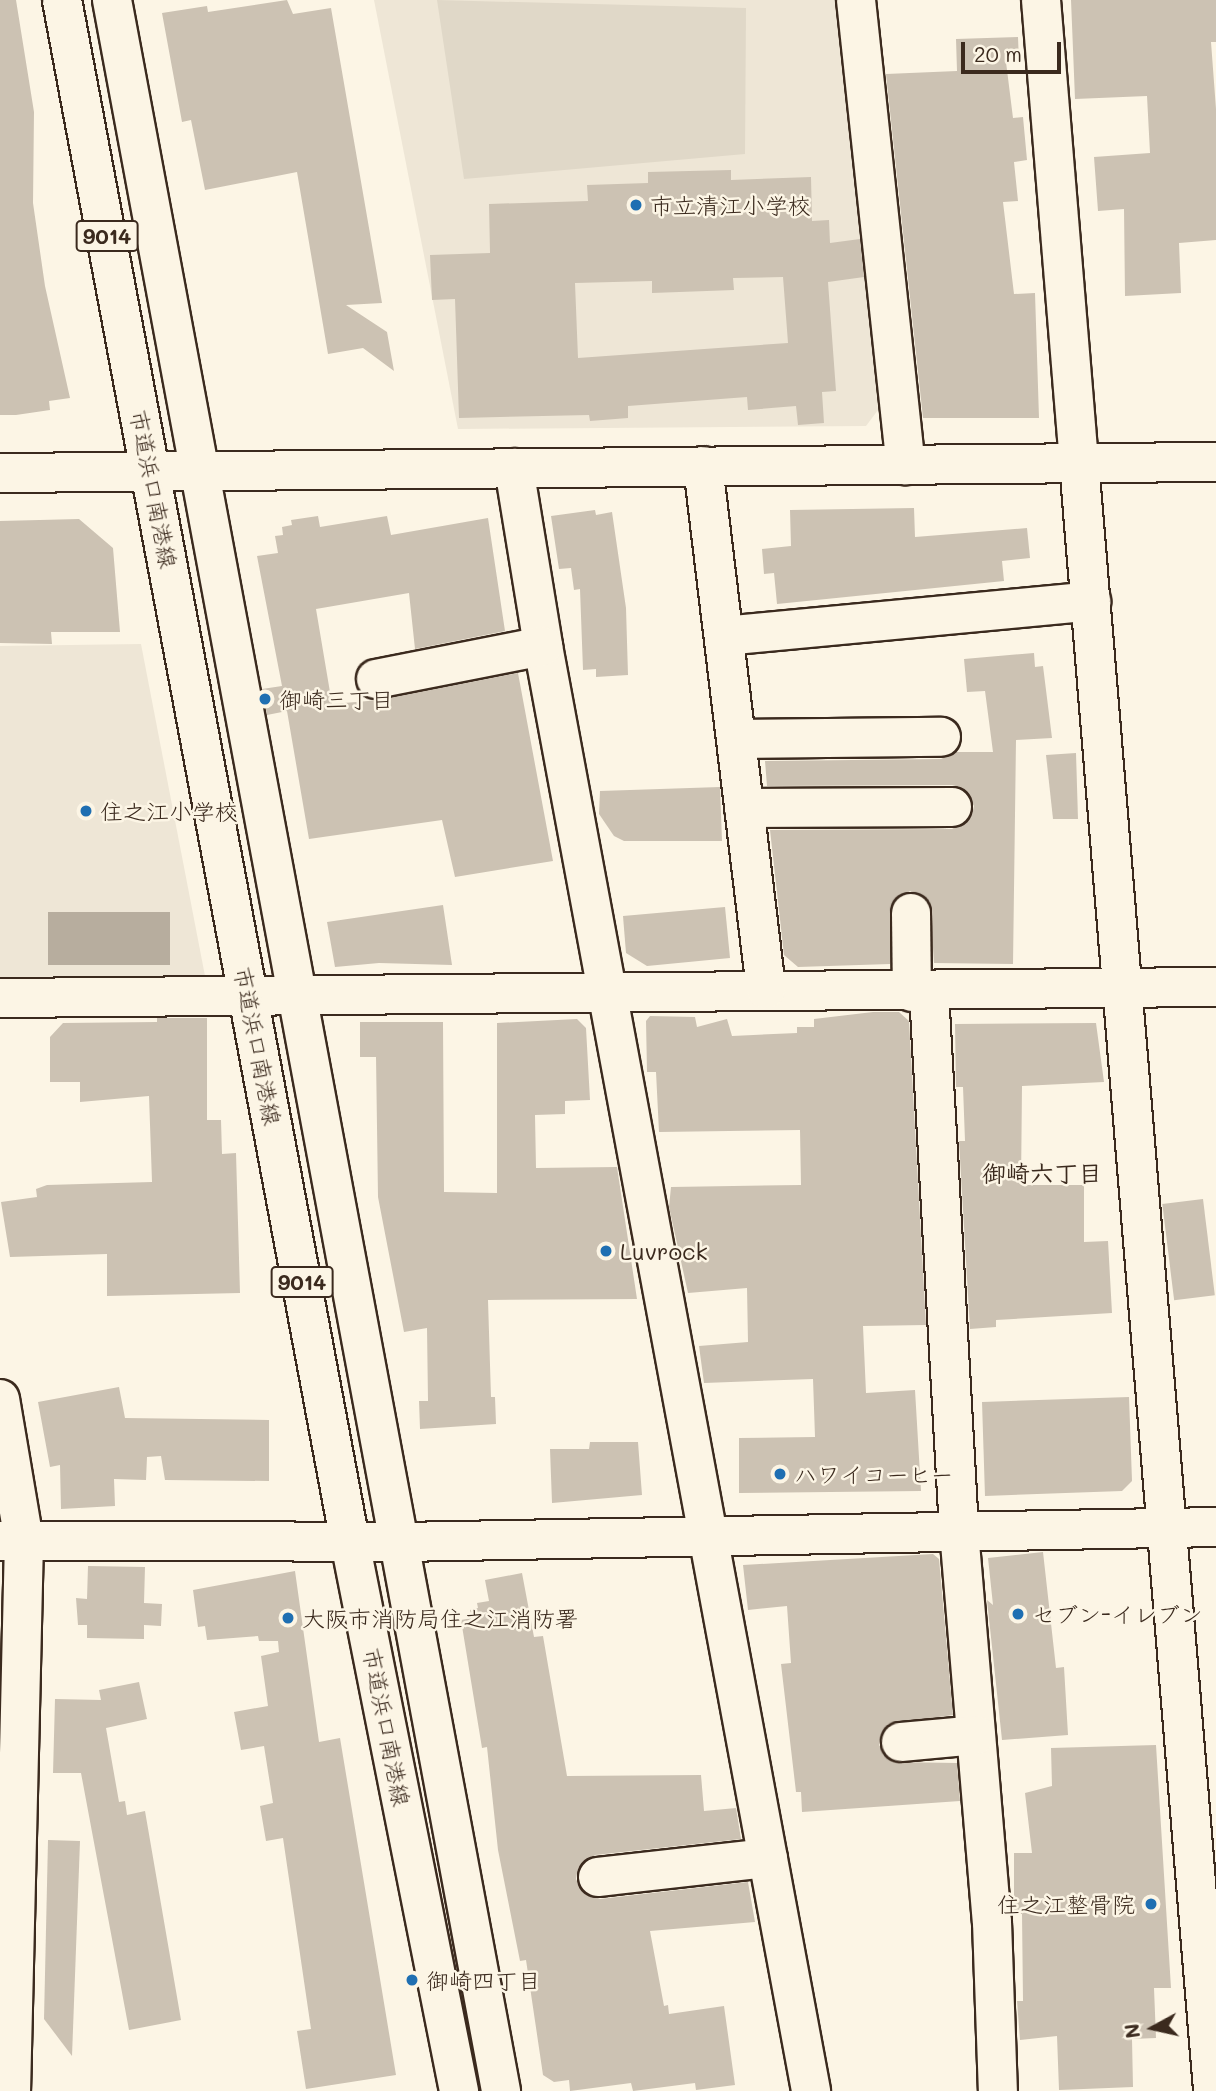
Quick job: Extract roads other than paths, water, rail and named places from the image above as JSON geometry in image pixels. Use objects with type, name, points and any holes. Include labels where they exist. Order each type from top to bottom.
[{"type":"street","name":"市道浜口南港線","points":[[62,0],[350,1542],[459,2091]]},
{"type":"street","name":"市道浜口南港線","points":[[111,0],[294,995],[400,1542],[501,2091]]},
{"type":"street","points":[[856,0],[906,466]]},
{"type":"street","points":[[1041,0],[1213,2091]]},
{"type":"street","points":[[0,473],[1216,462]]},
{"type":"street","points":[[703,466],[766,989]]},
{"type":"street","points":[[514,468],[542,646],[609,991],[811,2091]]},
{"type":"street","points":[[724,636],[1091,601]]},
{"type":"street","points":[[376,679],[542,646]]},
{"type":"street","points":[[736,739],[941,737]]},
{"type":"street","points":[[744,808],[952,807]]},
{"type":"street","points":[[911,913],[921,992],[959,1531],[992,1922],[998,2091]]},
{"type":"street","points":[[0,998],[766,989],[921,992],[1216,987]]},
{"type":"street","points":[[0,1399],[12,1541],[11,2091]]},
{"type":"street","points":[[12,1541],[400,1542],[1216,1527]]},
{"type":"street","points":[[901,1742],[976,1735]]},
{"type":"street","points":[[598,1877],[768,1858]]},
{"type":"place","name":"市立清江小学校","points":[[636,205]]},
{"type":"place","name":"御崎三丁目","points":[[265,699]]},
{"type":"place","name":"住之江小学校","points":[[86,811]]},
{"type":"place","name":"Luvrock","points":[[606,1251]]},
{"type":"place","name":"ハワイコーヒー","points":[[780,1474]]},
{"type":"place","name":"セブン-イレブン","points":[[1018,1614]]},
{"type":"place","name":"大阪市消防局住之江消防署","points":[[288,1618]]},
{"type":"place","name":"住之江整骨院","points":[[1151,1904]]},
{"type":"place","name":"御崎四丁目","points":[[412,1980]]},
{"type":"district","name":"御崎六丁目","points":[[1042,1173]]}]
